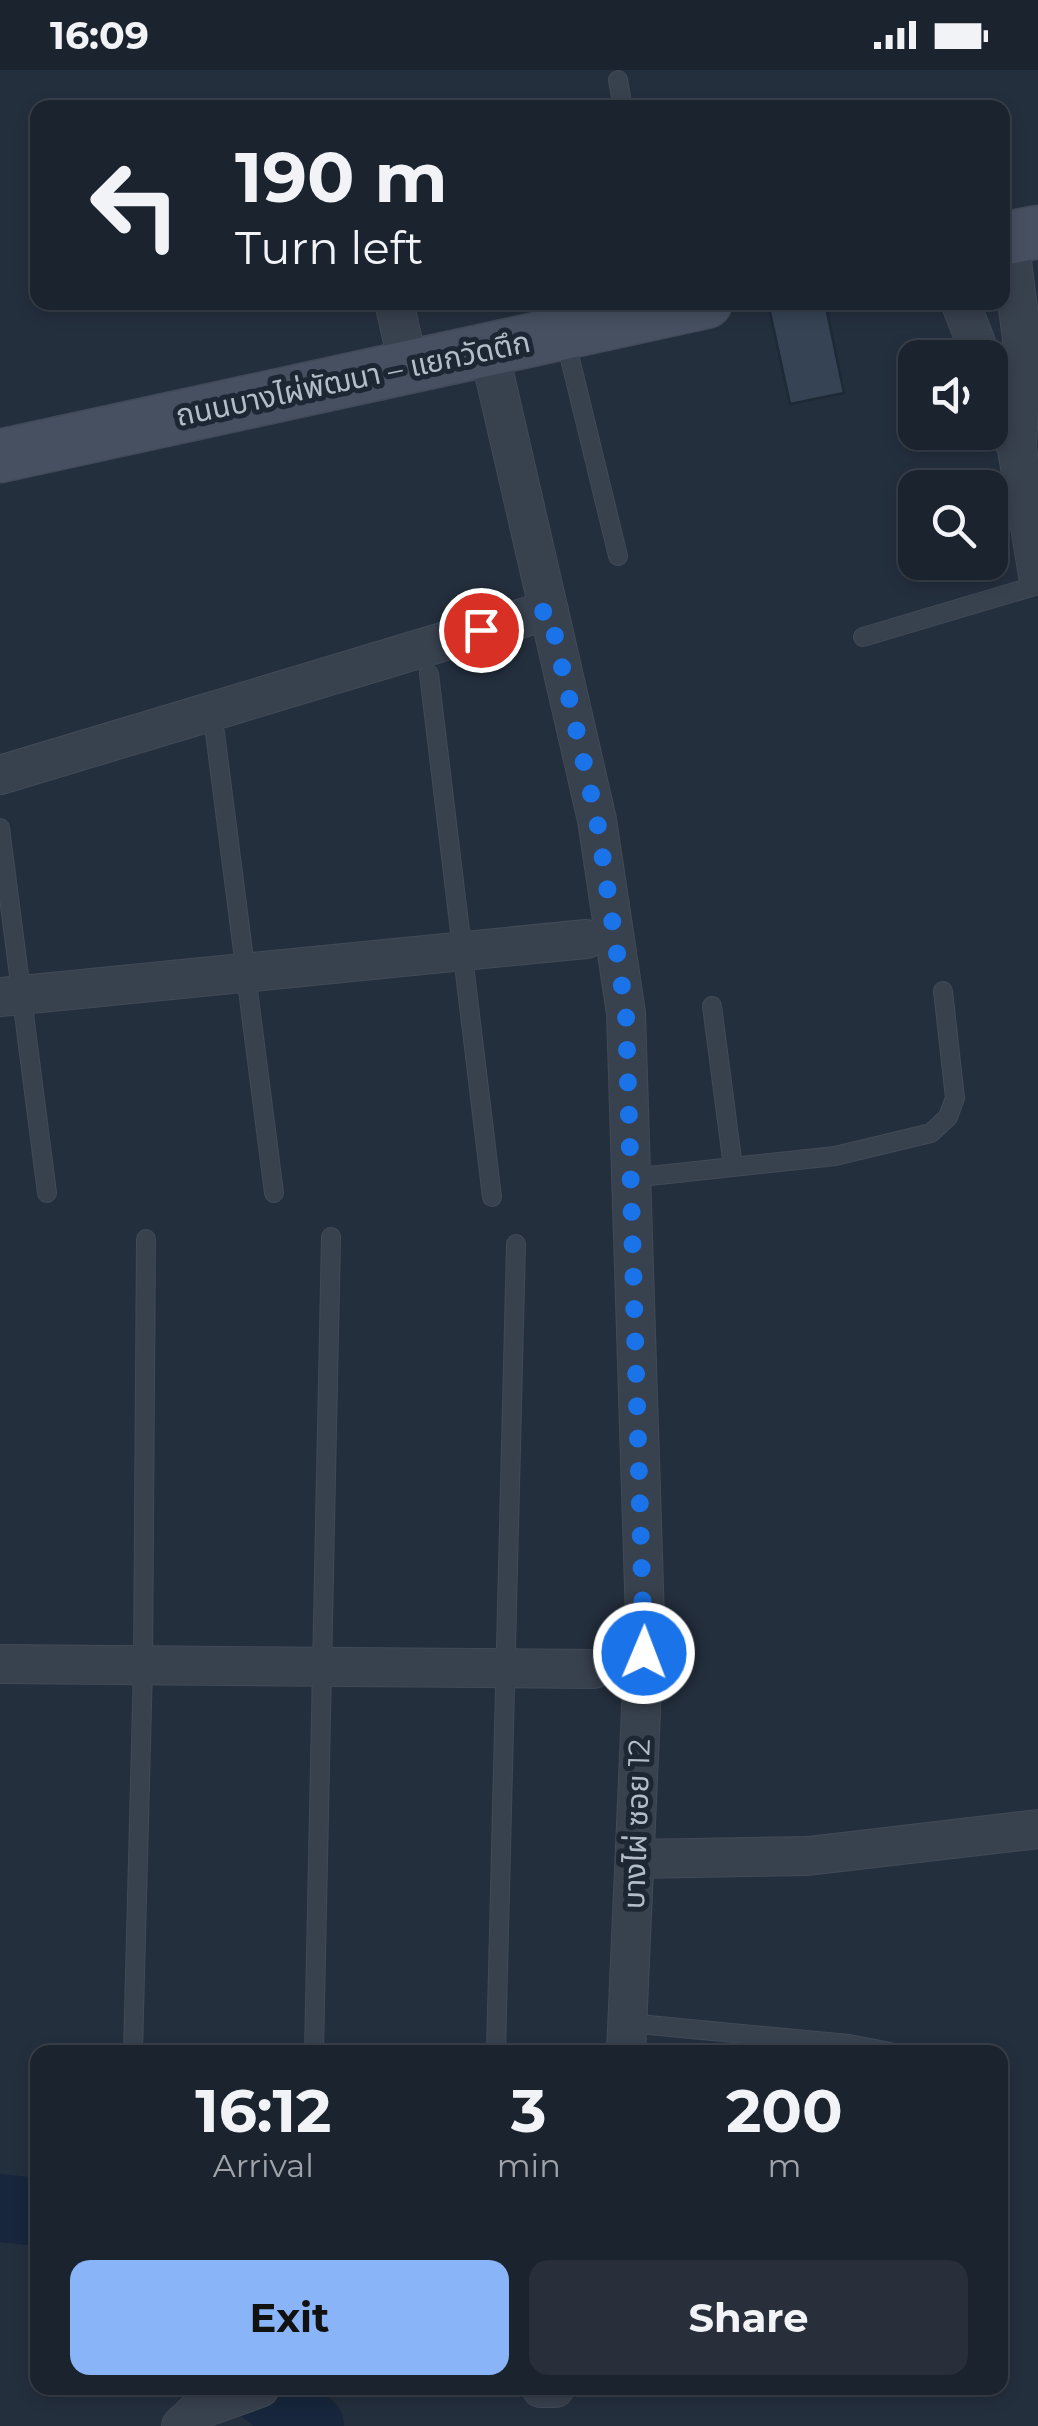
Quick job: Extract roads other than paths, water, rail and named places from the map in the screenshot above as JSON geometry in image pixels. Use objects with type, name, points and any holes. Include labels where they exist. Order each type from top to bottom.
[{"type":"street","points":[[1016,237],[1022,339],[1017,449]]},
{"type":"street","points":[[396,310],[409,368]]},
{"type":"street","name":"ถนนบางไผ่พัฒนา – แยกวัดตึก","points":[[0,456],[489,351],[659,310]]},
{"type":"street","points":[[963,310],[975,340]]},
{"type":"street","name":"บางไผ่ ซอย 12","points":[[489,351],[597,820],[626,1013],[645,1619],[627,2038]]},
{"type":"street","points":[[1008,426],[1017,449],[1038,575]]},
{"type":"street","points":[[0,775],[549,610]]},
{"type":"street","points":[[12,996],[586,939]]},
{"type":"street","points":[[0,1664],[594,1669]]},
{"type":"street","points":[[635,1860],[808,1856],[1038,1830]]},
{"type":"street","points":[[189,2418],[243,2395]]},
{"type":"lane","points":[[618,80],[622,100]]},
{"type":"lane","points":[[564,334],[618,556]]},
{"type":"lane","points":[[863,637],[1038,585]]},
{"type":"lane","points":[[429,674],[492,1197]]},
{"type":"lane","points":[[214,733],[248,970],[274,1193]]},
{"type":"lane","points":[[0,828],[12,996],[47,1193]]},
{"type":"lane","points":[[632,1178],[835,1156],[931,1133],[948,1117],[956,1098],[943,991]]},
{"type":"lane","points":[[712,1006],[733,1167]]},
{"type":"lane","points":[[314,2045],[331,1237]]},
{"type":"lane","points":[[133,2045],[143,1667],[146,1239]]},
{"type":"lane","points":[[496,2045],[516,1244]]},
{"type":"lane","points":[[627,2038],[854,2045]]},
{"type":"waterway","points":[[0,2208],[30,2211]]},
{"type":"waterway","points":[[269,2395],[310,2426]]}]
